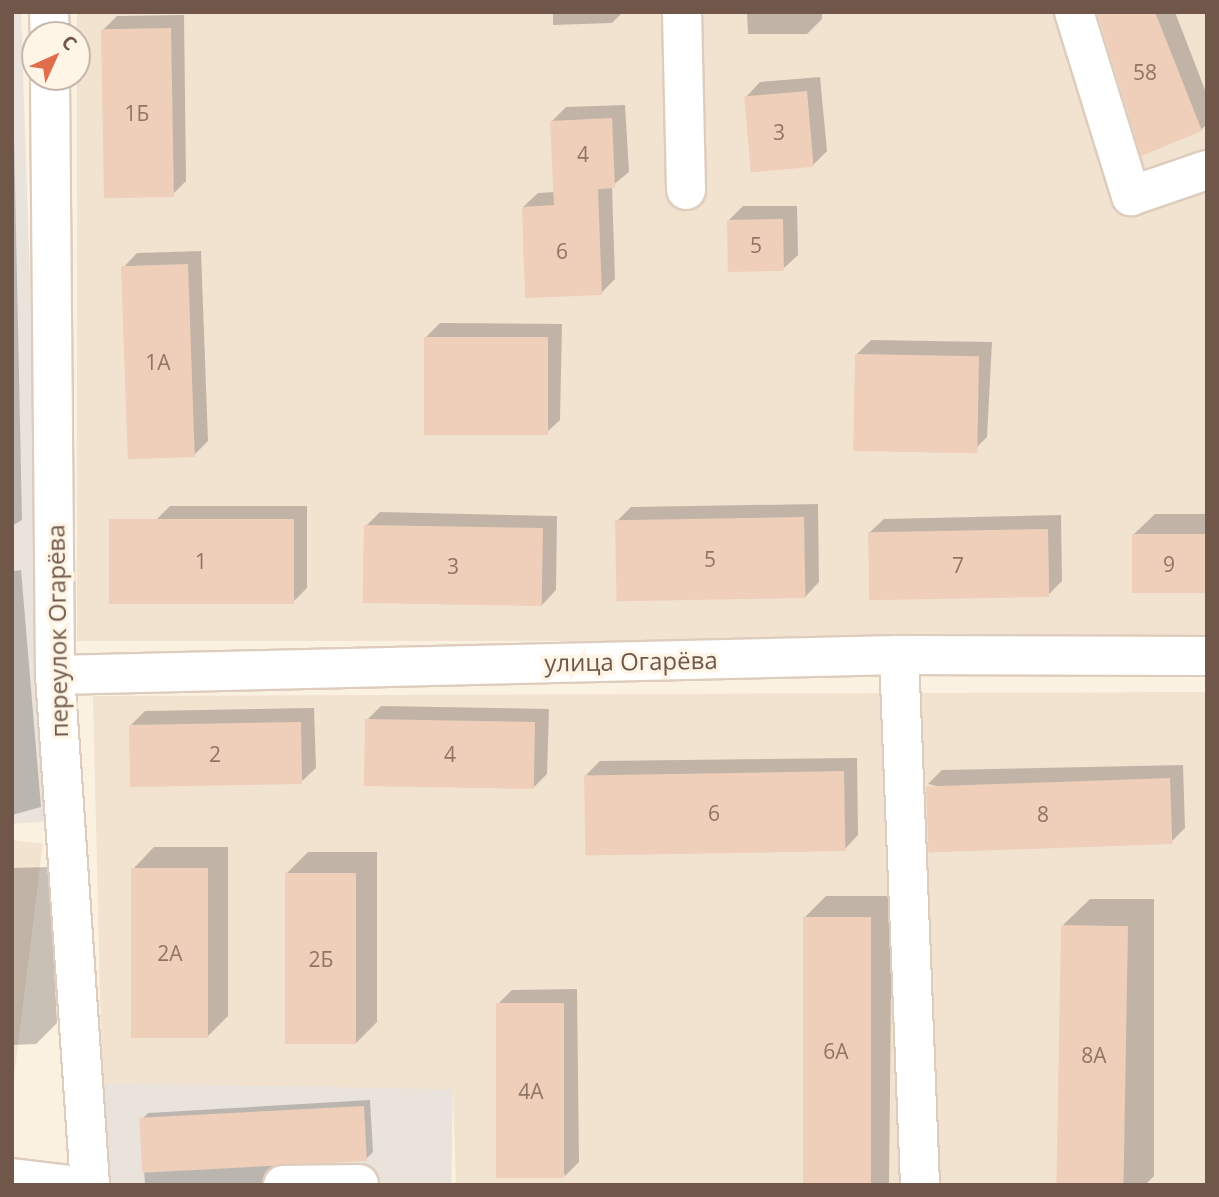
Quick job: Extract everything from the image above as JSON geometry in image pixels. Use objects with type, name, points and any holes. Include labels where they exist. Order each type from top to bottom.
[{"type":"street","points":[[682,12],[686,190]]},
{"type":"street","points":[[1074,12],[1131,195],[1207,170]]},
{"type":"street","name":"переулок Огарёва","points":[[50,91],[55,675],[90,1185]]},
{"type":"street","points":[[899,655],[920,1185]]},
{"type":"street","name":"улица Огарёва","points":[[55,675],[899,655],[1207,656]]},
{"type":"street","points":[[12,1178],[69,1185]]},
{"type":"street","points":[[283,1185],[359,1184]]},
{"type":"shaded area","points":[[12,12],[21,12],[21,91],[24,91],[48,821],[12,824]]},
{"type":"shaded area","points":[[77,12],[1207,12],[1207,641],[77,641],[77,91],[91,91],[91,21],[77,21]]},
{"type":"shaded area","points":[[1207,692],[1207,1185],[456,1185],[453,1091],[102,1083],[93,696]]},
{"type":"shaded area","points":[[12,840],[43,844],[12,1094]]},
{"type":"shaded area","points":[[102,1083],[453,1089],[451,1185],[100,1185]]},
{"type":"building","points":[[1097,12],[1155,12],[1202,131],[1141,156]]},
{"type":"building","points":[[171,28],[174,197],[104,198],[101,29]]},
{"type":"building","points":[[807,91],[814,167],[751,172],[744,96]]},
{"type":"building","points":[[612,118],[615,188],[598,189],[602,295],[525,298],[522,207],[554,205],[550,121]]},
{"type":"building","points":[[783,219],[784,271],[728,272],[727,220]]},
{"type":"building","points":[[188,264],[195,457],[128,459],[121,266]]},
{"type":"building","points":[[424,337],[548,337],[548,435],[424,435]]},
{"type":"building","points":[[855,354],[979,356],[977,453],[853,451]]},
{"type":"building","points":[[804,517],[805,598],[616,601],[615,520]]},
{"type":"building","points":[[109,519],[294,519],[294,604],[109,604]]},
{"type":"building","points":[[364,525],[543,528],[542,606],[363,603]]},
{"type":"building","points":[[1048,529],[1049,597],[869,600],[868,532]]},
{"type":"building","points":[[1132,534],[1207,534],[1207,593],[1132,593]]},
{"type":"building","points":[[365,719],[535,722],[534,789],[364,786]]},
{"type":"building","points":[[301,722],[302,784],[130,787],[129,725]]},
{"type":"building","points":[[844,771],[845,851],[585,856],[584,776]]},
{"type":"building","points":[[1170,778],[1172,844],[928,852],[926,787]]},
{"type":"building","points":[[131,868],[208,868],[208,1038],[131,1038]]},
{"type":"building","points":[[285,873],[356,873],[356,1044],[285,1044]]},
{"type":"building","points":[[803,917],[871,917],[871,1185],[803,1185]]},
{"type":"building","points":[[1061,925],[1128,926],[1123,1185],[1056,1185]]},
{"type":"building","points":[[496,1003],[564,1003],[564,1178],[496,1178]]},
{"type":"building","points":[[364,1106],[367,1161],[142,1173],[139,1118]]}]
